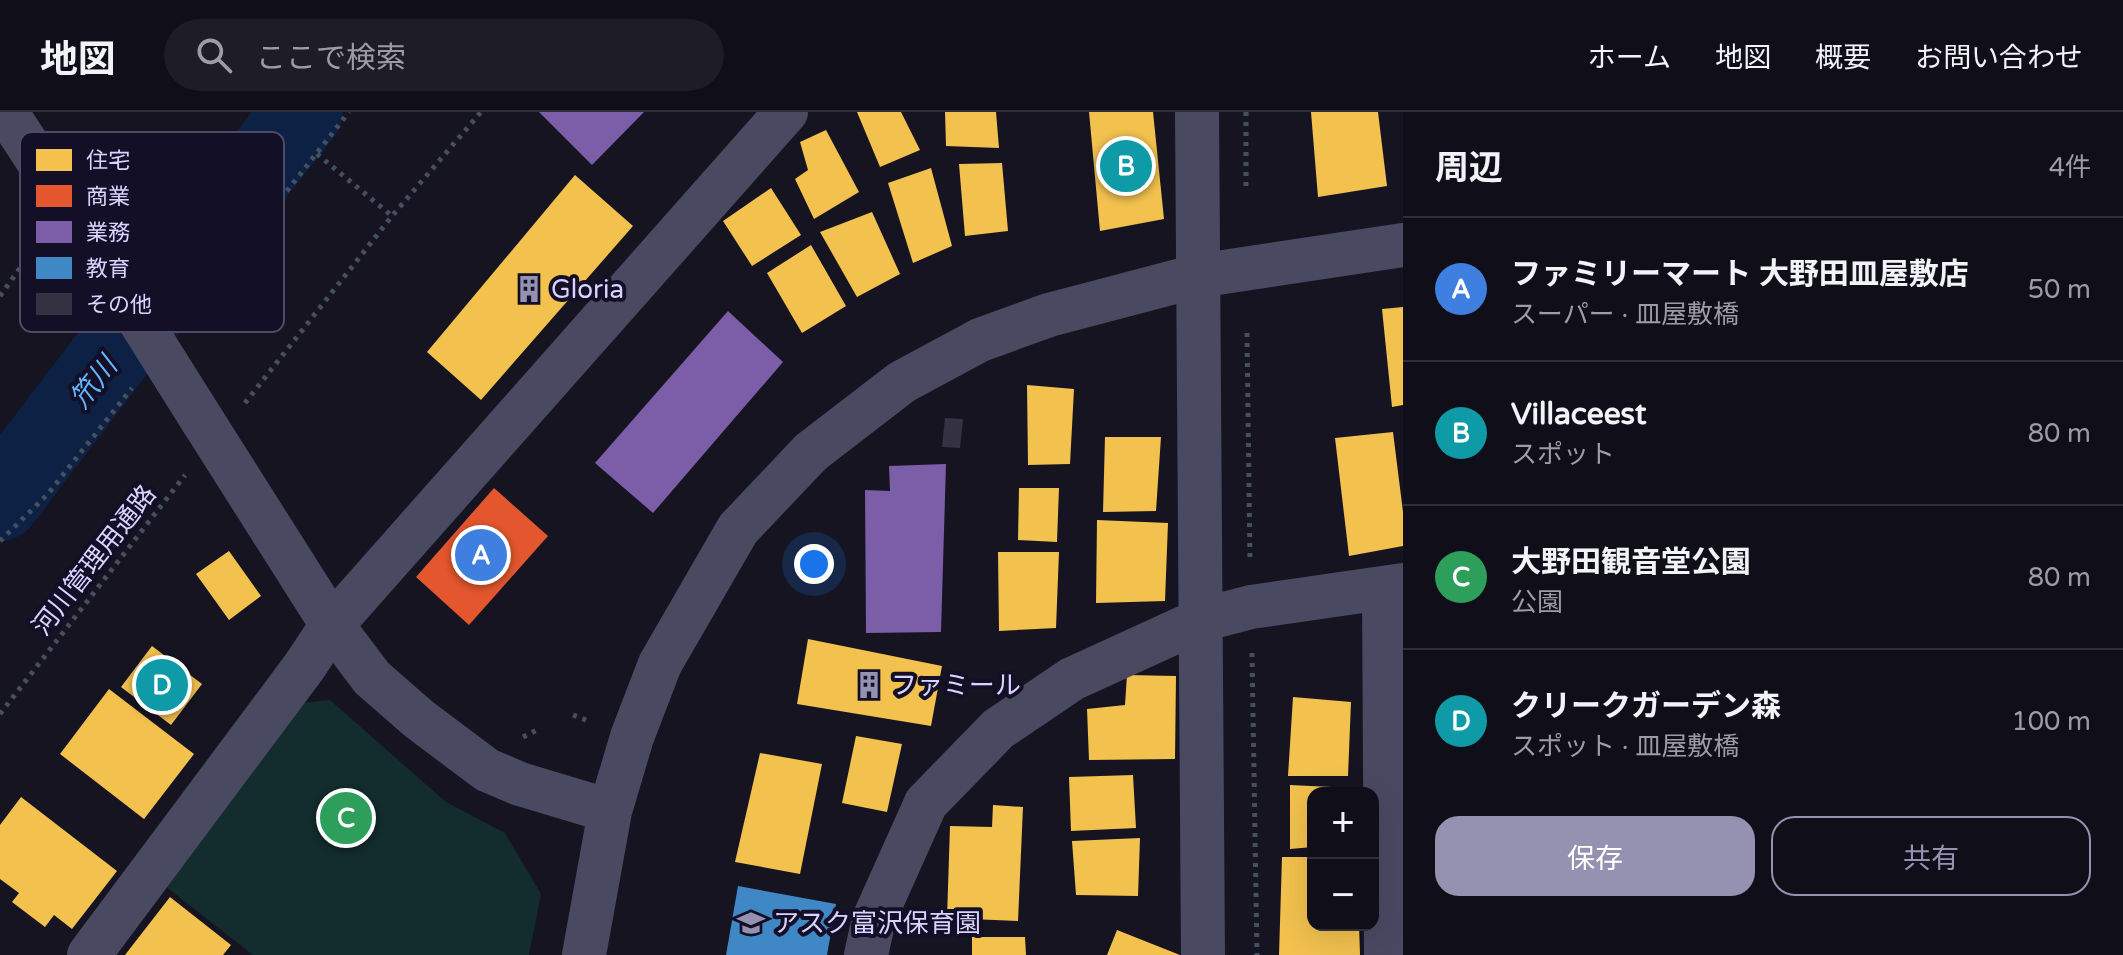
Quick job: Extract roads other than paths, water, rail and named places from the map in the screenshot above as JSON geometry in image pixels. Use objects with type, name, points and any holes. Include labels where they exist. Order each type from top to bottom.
[{"type":"street","points":[[6,112],[20,133]]},
{"type":"street","points":[[89,955],[332,625],[786,112]]},
{"type":"street","points":[[1197,112],[1203,955]]},
{"type":"street","points":[[584,955],[610,811],[632,737],[660,664],[738,529],[811,452],[902,382],[980,340],[1049,315],[1197,276],[1403,245]]},
{"type":"street","points":[[147,332],[332,625],[372,678],[419,719],[487,770],[520,784],[610,811]]},
{"type":"street","points":[[866,955],[874,919],[926,803],[998,729],[1072,679],[1201,620],[1251,607],[1393,586],[1393,836],[1386,955]]},
{"type":"waterway","name":"笊川","points":[[284,136],[303,112]]},
{"type":"waterway","name":"笊川","points":[[0,501],[129,332]]},
{"type":"place","name":"Villaceest","points":[[1126,166]]},
{"type":"place","name":"Gloria","points":[[529,289]]},
{"type":"place","name":"ファミリーマート 大野田皿屋敷店","points":[[481,555]]},
{"type":"place","name":"クリークガーデン森","points":[[162,685]]},
{"type":"place","name":"ファミール","points":[[869,685]]},
{"type":"place","name":"大野田観音堂公園","points":[[346,818]]},
{"type":"place","name":"アスク富沢保育園","points":[[751,923]]}]
